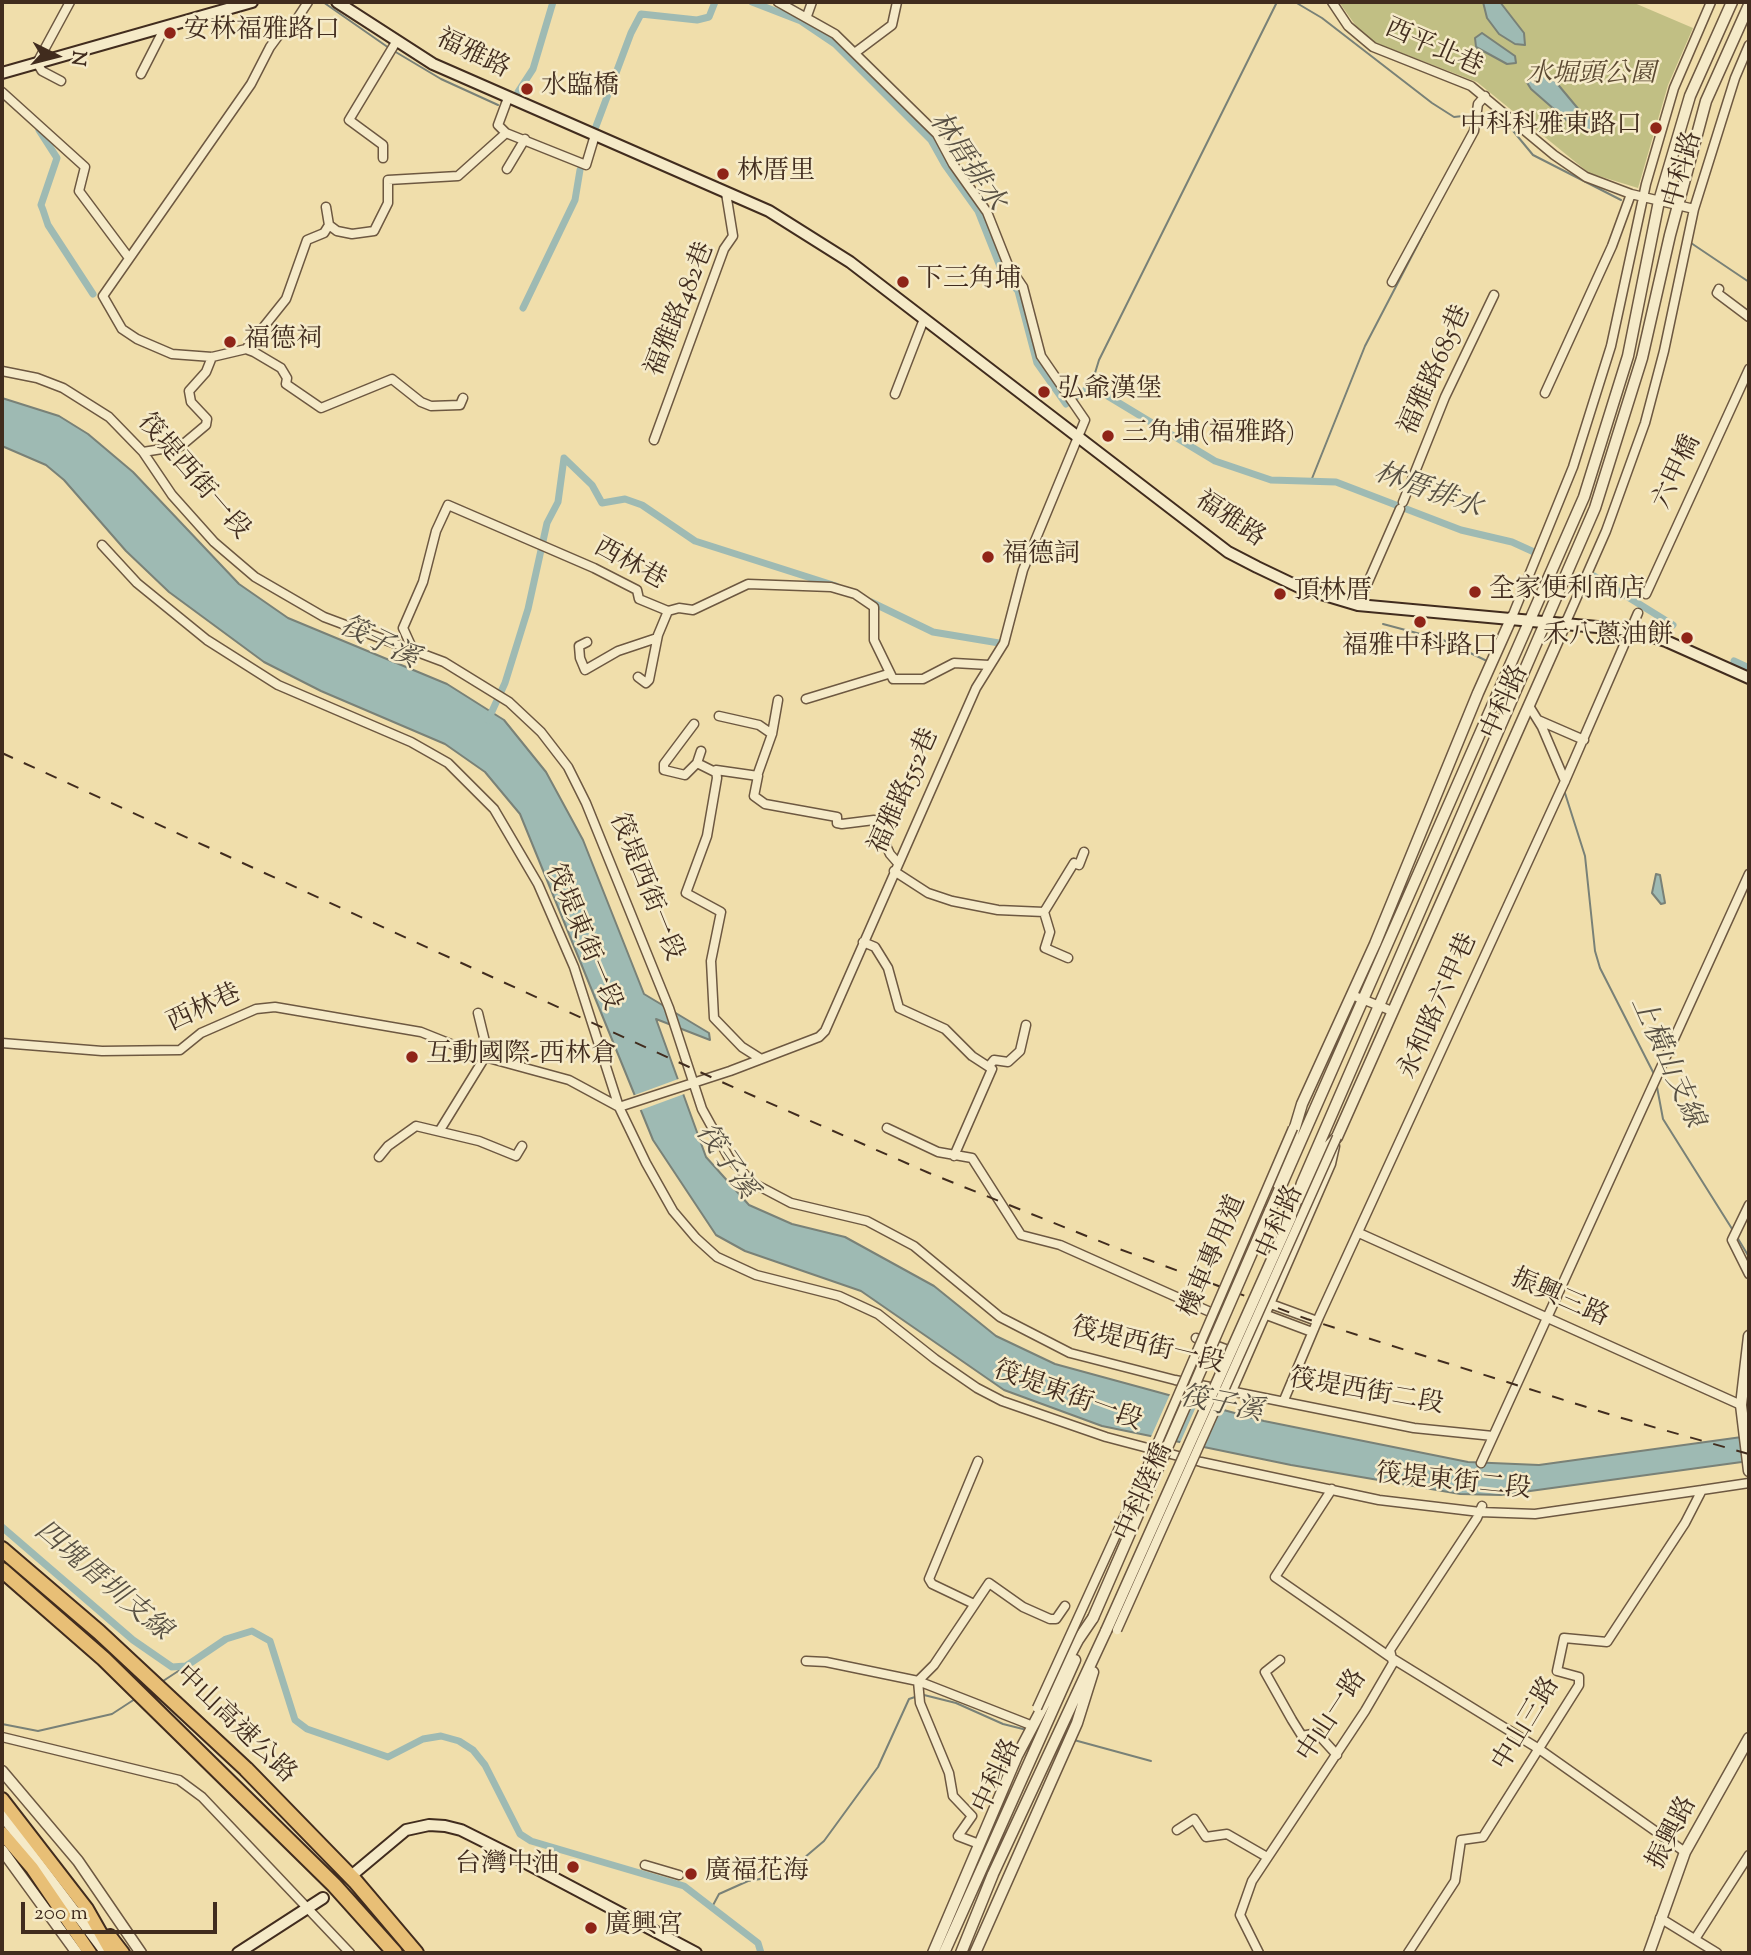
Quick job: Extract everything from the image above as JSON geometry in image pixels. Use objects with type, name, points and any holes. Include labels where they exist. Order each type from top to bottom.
[{"type":"highway","name":"中山高速公路","points":[[2,1549],[99,1632],[246,1769],[355,1881],[416,1953]]},
{"type":"highway","name":"中山高速公路","points":[[2,1570],[104,1659],[334,1885],[395,1953]]},
{"type":"highway","points":[[2,1799],[123,1953]]},
{"type":"highway","points":[[2,1833],[32,1868],[89,1953]]},
{"type":"highway","points":[[87,1909],[112,1953]]},
{"type":"main road","points":[[2,73],[252,2]]},
{"type":"main road","name":"福雅路","points":[[337,2],[393,47],[780,218],[850,262],[1228,552],[1301,588],[1358,605],[1566,621],[1630,630],[1666,641],[1749,678]]},
{"type":"main road","points":[[351,1876],[406,1830],[429,1825],[453,1828],[507,1853],[696,1953]]},
{"type":"main road","points":[[238,1953],[323,1898]]},
{"type":"street","points":[[61,81],[42,71],[37,63],[70,2]]},
{"type":"street","points":[[308,2],[295,22],[287,24],[270,47],[251,84],[103,296],[122,329],[172,354],[212,357],[246,349],[286,299],[307,240],[324,233],[329,225],[326,207]]},
{"type":"street","points":[[778,2],[807,16],[856,52],[937,134],[953,164],[987,212],[1008,265],[1023,286],[1041,356],[1085,421],[1077,434]]},
{"type":"street","points":[[807,16],[812,2]]},
{"type":"street","points":[[856,52],[892,25],[897,2]]},
{"type":"street","name":"西平北巷","points":[[1332,2],[1348,26],[1373,47],[1462,82],[1485,96],[1553,155],[1586,177],[1631,194],[1694,209]]},
{"type":"street","name":"中科路","points":[[1270,1211],[1293,1128],[1352,995],[1573,467],[1611,346],[1644,197],[1674,88],[1711,2]]},
{"type":"street","name":"中科路","points":[[1270,1211],[1584,497],[1624,368],[1660,201],[1689,96],[1731,2]]},
{"type":"street","name":"中科路","points":[[1291,1217],[1302,1183],[1595,508],[1624,421],[1706,101],[1749,5]]},
{"type":"street","points":[[141,74],[165,27]]},
{"type":"street","name":"中科路","points":[[1232,1391],[1331,1164],[1337,1137],[1606,531],[1645,423],[1664,351],[1694,209],[1735,78],[1749,46]]},
{"type":"street","points":[[383,158],[383,145],[349,120],[393,47]]},
{"type":"street","points":[[2,92],[85,167],[79,191],[130,258]]},
{"type":"street","points":[[1392,282],[1474,131],[1478,104],[1485,96]]},
{"type":"street","points":[[509,99],[498,125],[506,133],[586,165],[595,135]]},
{"type":"street","points":[[329,225],[342,232],[374,232],[388,203],[388,180],[417,180],[432,176],[453,179],[506,133]]},
{"type":"street","points":[[508,169],[525,139]]},
{"type":"street","name":"福雅路482巷","points":[[654,440],[724,249],[733,236],[726,193]]},
{"type":"street","points":[[1545,393],[1612,246],[1631,194]]},
{"type":"street","points":[[1719,289],[1717,293],[1749,317]]},
{"type":"street","name":"福雅路685巷","points":[[1358,605],[1445,397],[1494,295]]},
{"type":"street","points":[[895,394],[924,318]]},
{"type":"street","points":[[246,349],[281,368],[287,378],[286,384],[321,408],[392,379],[421,402],[431,406],[460,405],[463,398]]},
{"type":"street","points":[[143,452],[181,446],[206,425],[207,419],[191,402],[189,391],[206,372],[212,357]]},
{"type":"street","name":"六甲橋","points":[[1646,594],[1749,369]]},
{"type":"street","name":"筏堤西街一段","points":[[2,371],[50,382],[87,401],[109,417],[143,452],[181,505],[214,542],[255,577],[324,617],[444,662],[509,702],[541,732],[568,766],[637,923],[670,1008],[690,1084],[729,1158],[744,1175],[771,1194],[801,1206],[867,1221],[914,1246],[1000,1317],[1070,1353],[1232,1391]]},
{"type":"street","name":"福雅路552巷","points":[[622,1107],[761,1059],[819,1037],[825,1031],[897,862],[941,771],[976,688],[1004,643],[1023,570],[1077,434]]},
{"type":"street","name":"西林巷","points":[[413,650],[403,628],[412,613],[436,531],[448,505],[594,568],[637,590],[639,599],[668,611],[679,608],[693,610],[748,584],[836,588],[861,597],[874,607],[874,640],[888,674]]},
{"type":"street","name":"筏堤東街一段","points":[[102,545],[137,583],[207,640],[278,685],[411,742],[448,763],[481,794],[508,829],[548,908],[574,967],[622,1107],[673,1211],[717,1257],[756,1275],[839,1296],[878,1314],[935,1359],[977,1388],[1002,1401],[1105,1437],[1201,1462]]},
{"type":"street","points":[[638,677],[646,683],[649,680],[657,638],[668,611]]},
{"type":"street","points":[[1630,630],[1638,613]]},
{"type":"street","name":"永和路六甲巷","points":[[1284,1401],[1312,1332],[1584,740],[1630,630]]},
{"type":"street","points":[[587,642],[579,646],[585,670],[618,651],[657,638]]},
{"type":"street","points":[[806,699],[888,674],[893,679],[918,680],[954,663],[989,665]]},
{"type":"street","points":[[778,700],[772,734],[757,776],[754,796],[765,804],[837,817],[837,823],[842,824],[874,820],[890,854],[897,862]]},
{"type":"street","points":[[1529,706],[1565,781]]},
{"type":"street","points":[[719,716],[759,725],[772,734]]},
{"type":"street","points":[[1537,719],[1584,740]]},
{"type":"street","points":[[694,724],[663,768],[672,774],[685,775],[697,763],[701,751]]},
{"type":"street","points":[[697,763],[715,772],[733,771],[757,776]]},
{"type":"street","points":[[715,772],[717,778],[707,836],[686,893],[720,912],[711,961],[714,1018],[724,1031],[761,1059]]},
{"type":"street","points":[[1068,958],[1045,948],[1050,932],[1044,912],[1074,863],[1079,865],[1084,852]]},
{"type":"street","points":[[894,871],[928,892],[953,901],[998,910],[1044,912]]},
{"type":"street","points":[[1481,1463],[1749,874]]},
{"type":"street","points":[[863,942],[875,947],[888,968],[900,1008],[945,1029],[972,1056],[992,1069],[954,1156]]},
{"type":"street","points":[[1352,995],[1392,1011]]},
{"type":"street","name":"西林巷","points":[[2,1043],[102,1051],[180,1050],[201,1033],[268,1007],[412,1030],[487,1058],[569,1080],[622,1107]]},
{"type":"street","points":[[440,1130],[487,1058],[478,1013]]},
{"type":"street","points":[[989,1066],[994,1060],[1009,1062],[1020,1051],[1026,1025]]},
{"type":"street","points":[[379,1157],[412,1127],[440,1130],[479,1141],[516,1156],[522,1146]]},
{"type":"street","points":[[887,1128],[954,1156],[972,1158],[981,1168],[1021,1235],[1060,1245],[1208,1311]]},
{"type":"street","name":"機車專用道","points":[[1037,1708],[1151,1458],[1293,1128]]},
{"type":"street","points":[[1291,1217],[1326,1149],[1337,1137]]},
{"type":"street","points":[[1112,1631],[1337,1137]]},
{"type":"street","points":[[1749,1205],[1732,1240],[1749,1274]]},
{"type":"street","name":"中科陸橋","points":[[1093,1618],[1270,1211]]},
{"type":"street","name":"中科陸橋","points":[[1112,1631],[1291,1217]]},
{"type":"street","name":"振興三路","points":[[1359,1233],[1741,1405]]},
{"type":"street","points":[[1269,1303],[1317,1321]]},
{"type":"street","points":[[1264,1314],[1312,1332]]},
{"type":"street","points":[[1749,1336],[1741,1405],[1749,1471]]},
{"type":"street","points":[[1196,1338],[1246,1357]]},
{"type":"street","name":"筏堤西街二段","points":[[1232,1391],[1414,1428],[1493,1436]]},
{"type":"street","points":[[974,1604],[932,1584],[929,1579],[978,1461]]},
{"type":"street","name":"筏堤東街二段","points":[[1201,1462],[1379,1500],[1535,1514],[1702,1490]]},
{"type":"street","points":[[1702,1490],[1749,1483]]},
{"type":"street","points":[[1332,1489],[1275,1577],[1390,1657],[1539,1749],[1685,1852]]},
{"type":"street","name":"中山三路","points":[[1408,1953],[1455,1881],[1461,1840],[1483,1838],[1579,1685],[1579,1677],[1557,1671],[1564,1639],[1606,1642],[1685,1523],[1702,1490]]},
{"type":"street","name":"中山一路","points":[[1259,1953],[1240,1915],[1252,1881],[1336,1755],[1393,1663],[1390,1650],[1481,1509]]},
{"type":"street","points":[[918,1681],[934,1665],[974,1604],[992,1583],[1023,1607],[1050,1619],[1056,1619],[1065,1606]]},
{"type":"street","name":"中科路","points":[[944,1953],[1093,1618]]},
{"type":"street","name":"中科路","points":[[933,1953],[1017,1756],[1078,1640],[1093,1618]]},
{"type":"street","name":"中科路","points":[[975,1953],[1077,1723],[1112,1631]]},
{"type":"street","name":"中科路","points":[[961,1953],[1056,1736],[1112,1631]]},
{"type":"street","points":[[1280,1660],[1265,1672],[1292,1720],[1302,1736],[1317,1733],[1336,1755]]},
{"type":"street","points":[[806,1661],[826,1662],[918,1681],[1028,1724]]},
{"type":"street","points":[[918,1681],[920,1703],[949,1773],[953,1796],[972,1816],[958,1836],[979,1844]]},
{"type":"street","points":[[2,1737],[179,1780],[202,1797],[350,1953]]},
{"type":"street","name":"振興路","points":[[1649,1953],[1685,1852],[1749,1738]]},
{"type":"street","points":[[2,1771],[78,1861],[141,1953]]},
{"type":"street","points":[[2,1815],[107,1953]]},
{"type":"street","points":[[1177,1830],[1194,1819],[1203,1835],[1227,1834],[1266,1857]]},
{"type":"street","points":[[2,1822],[100,1953]]},
{"type":"street","points":[[2,1850],[78,1953]]},
{"type":"street","points":[[1695,1939],[1749,1854]]},
{"type":"street","points":[[645,1866],[679,1875]]},
{"type":"street","points":[[1660,1918],[1717,1953]]},
{"type":"green space","name":"水堀頭公園","points":[[1339,2],[1632,2],[1693,28],[1668,85],[1638,188],[1589,173],[1477,82],[1373,42],[1356,26]]},
{"type":"water","points":[[1483,2],[1500,2],[1524,33],[1525,45],[1515,44],[1499,34],[1487,18]]},
{"type":"water","points":[[1482,33],[1515,56],[1516,63],[1507,64],[1476,47],[1475,38]]},
{"type":"water","points":[[1539,73],[1555,81],[1580,111],[1602,122],[1599,132],[1590,132],[1571,124],[1531,89],[1526,81]]},
{"type":"water","points":[[2,398],[59,416],[88,434],[133,472],[239,584],[288,618],[447,684],[504,720],[546,772],[583,840],[644,994],[709,1033],[710,1040],[656,1019],[706,1157],[749,1205],[792,1224],[845,1237],[934,1286],[996,1336],[1055,1364],[1264,1421],[1468,1462],[1539,1465],[1749,1436],[1749,1461],[1501,1495],[1460,1494],[1291,1465],[1102,1426],[1004,1390],[861,1291],[745,1251],[716,1235],[653,1140],[520,814],[485,772],[445,744],[321,691],[264,662],[169,592],[126,551],[64,480],[46,465],[2,446]]},
{"type":"water","points":[[1656,874],[1660,875],[1665,903],[1661,904],[1652,893]]},
{"type":"pier","points":[[681,1078],[687,1093],[638,1111],[632,1096]]},
{"type":"pier","points":[[1171,1392],[1194,1398],[1174,1444],[1150,1439]]},
{"type":"pier","points":[[1199,1400],[1222,1406],[1202,1450],[1179,1445]]},
{"type":"waterway","points":[[323,2],[389,48]]},
{"type":"waterway","points":[[518,92],[533,69],[553,2]]},
{"type":"waterway","name":"林厝排水","points":[[595,129],[631,33],[641,14],[697,20],[709,17],[715,2]]},
{"type":"waterway","name":"林厝排水","points":[[752,2],[801,21],[835,44],[931,140],[945,165],[978,211],[1003,274],[1018,291],[1037,363],[1066,404],[1091,386],[1215,461],[1271,480],[1336,482],[1461,530],[1512,542],[1534,552]]},
{"type":"waterway","points":[[1091,386],[1099,360],[1277,2]]},
{"type":"waterway","points":[[1295,2],[1322,18],[1432,103],[1454,117],[1472,115]]},
{"type":"waterway","points":[[394,51],[441,79],[498,105]]},
{"type":"waterway","points":[[1480,122],[1484,114]]},
{"type":"waterway","points":[[1485,114],[1509,126],[1533,155],[1621,200]]},
{"type":"waterway","points":[[39,130],[57,158],[41,205],[48,225],[93,294]]},
{"type":"waterway","points":[[523,308],[575,200],[580,170]]},
{"type":"waterway","points":[[1311,481],[1365,346],[1430,221]]},
{"type":"waterway","points":[[1691,243],[1749,282]]},
{"type":"waterway","points":[[488,720],[505,683],[528,609],[547,523],[558,502],[564,458],[592,485],[602,503],[625,499],[642,505],[695,541],[836,586]]},
{"type":"waterway","name":"林厝排水","points":[[1594,576],[1673,625]]},
{"type":"waterway","points":[[871,602],[933,632],[999,643]]},
{"type":"waterway","name":"上橫山支線","points":[[1383,624],[1443,640],[1487,661]]},
{"type":"waterway","name":"林厝排水","points":[[1734,661],[1749,668]]},
{"type":"waterway","name":"上橫山支線","points":[[1564,790],[1585,856],[1595,951],[1600,968],[1654,1074]]},
{"type":"waterway","name":"上橫山支線","points":[[1657,1087],[1663,1119],[1734,1232]]},
{"type":"waterway","name":"上橫山支線","points":[[1737,1237],[1749,1257]]},
{"type":"waterway","name":"四塊厝圳支線","points":[[2,1527],[133,1640],[172,1667],[186,1666],[226,1639],[252,1631],[270,1641],[295,1720],[307,1729],[388,1757],[423,1739],[441,1736],[459,1741],[473,1750],[485,1765],[520,1834],[531,1841],[684,1886],[758,1943],[761,1953]]},
{"type":"waterway","points":[[160,1683],[186,1666]]},
{"type":"waterway","points":[[924,1695],[956,1703],[1003,1724],[1027,1730]]},
{"type":"waterway","points":[[711,1909],[719,1894],[748,1881],[784,1875],[824,1841],[878,1767],[909,1699],[915,1697]]},
{"type":"waterway","points":[[2,1724],[38,1731],[112,1714],[135,1699]]},
{"type":"waterway","points":[[1074,1740],[1151,1761]]},
{"type":"railway","points":[[2,753],[724,1083],[929,1173],[1114,1247],[1307,1319],[1618,1417],[1749,1454]]},
{"type":"place","name":"安林福雅路口","points":[[170,33]]},
{"type":"place","name":"水臨橋","points":[[527,89]]},
{"type":"place","name":"中科科雅東路口","points":[[1656,128]]},
{"type":"place","name":"林厝里","points":[[723,174]]},
{"type":"place","name":"下三角埔","points":[[903,282]]},
{"type":"place","name":"福德祠","points":[[230,342]]},
{"type":"place","name":"弘爺漢堡","points":[[1044,392]]},
{"type":"place","name":"三角埔(福雅路)","points":[[1108,436]]},
{"type":"place","name":"福德詞","points":[[988,557]]},
{"type":"place","name":"全家便利商店","points":[[1475,592]]},
{"type":"place","name":"頂林厝","points":[[1280,594]]},
{"type":"place","name":"福雅中科路口","points":[[1420,622]]},
{"type":"place","name":"禾八蔥油餅","points":[[1687,638]]},
{"type":"place","name":"互動國際-西林倉","points":[[412,1057]]},
{"type":"place","name":"台灣中油","points":[[573,1867]]},
{"type":"place","name":"廣福花海","points":[[691,1874]]},
{"type":"place","name":"廣興宮","points":[[591,1928]]},
{"type":"water label","name":"筏子溪","points":[[378,645]]},
{"type":"water label","name":"筏子溪","points":[[724,1163]]},
{"type":"water label","name":"筏子溪","points":[[1221,1407]]}]
